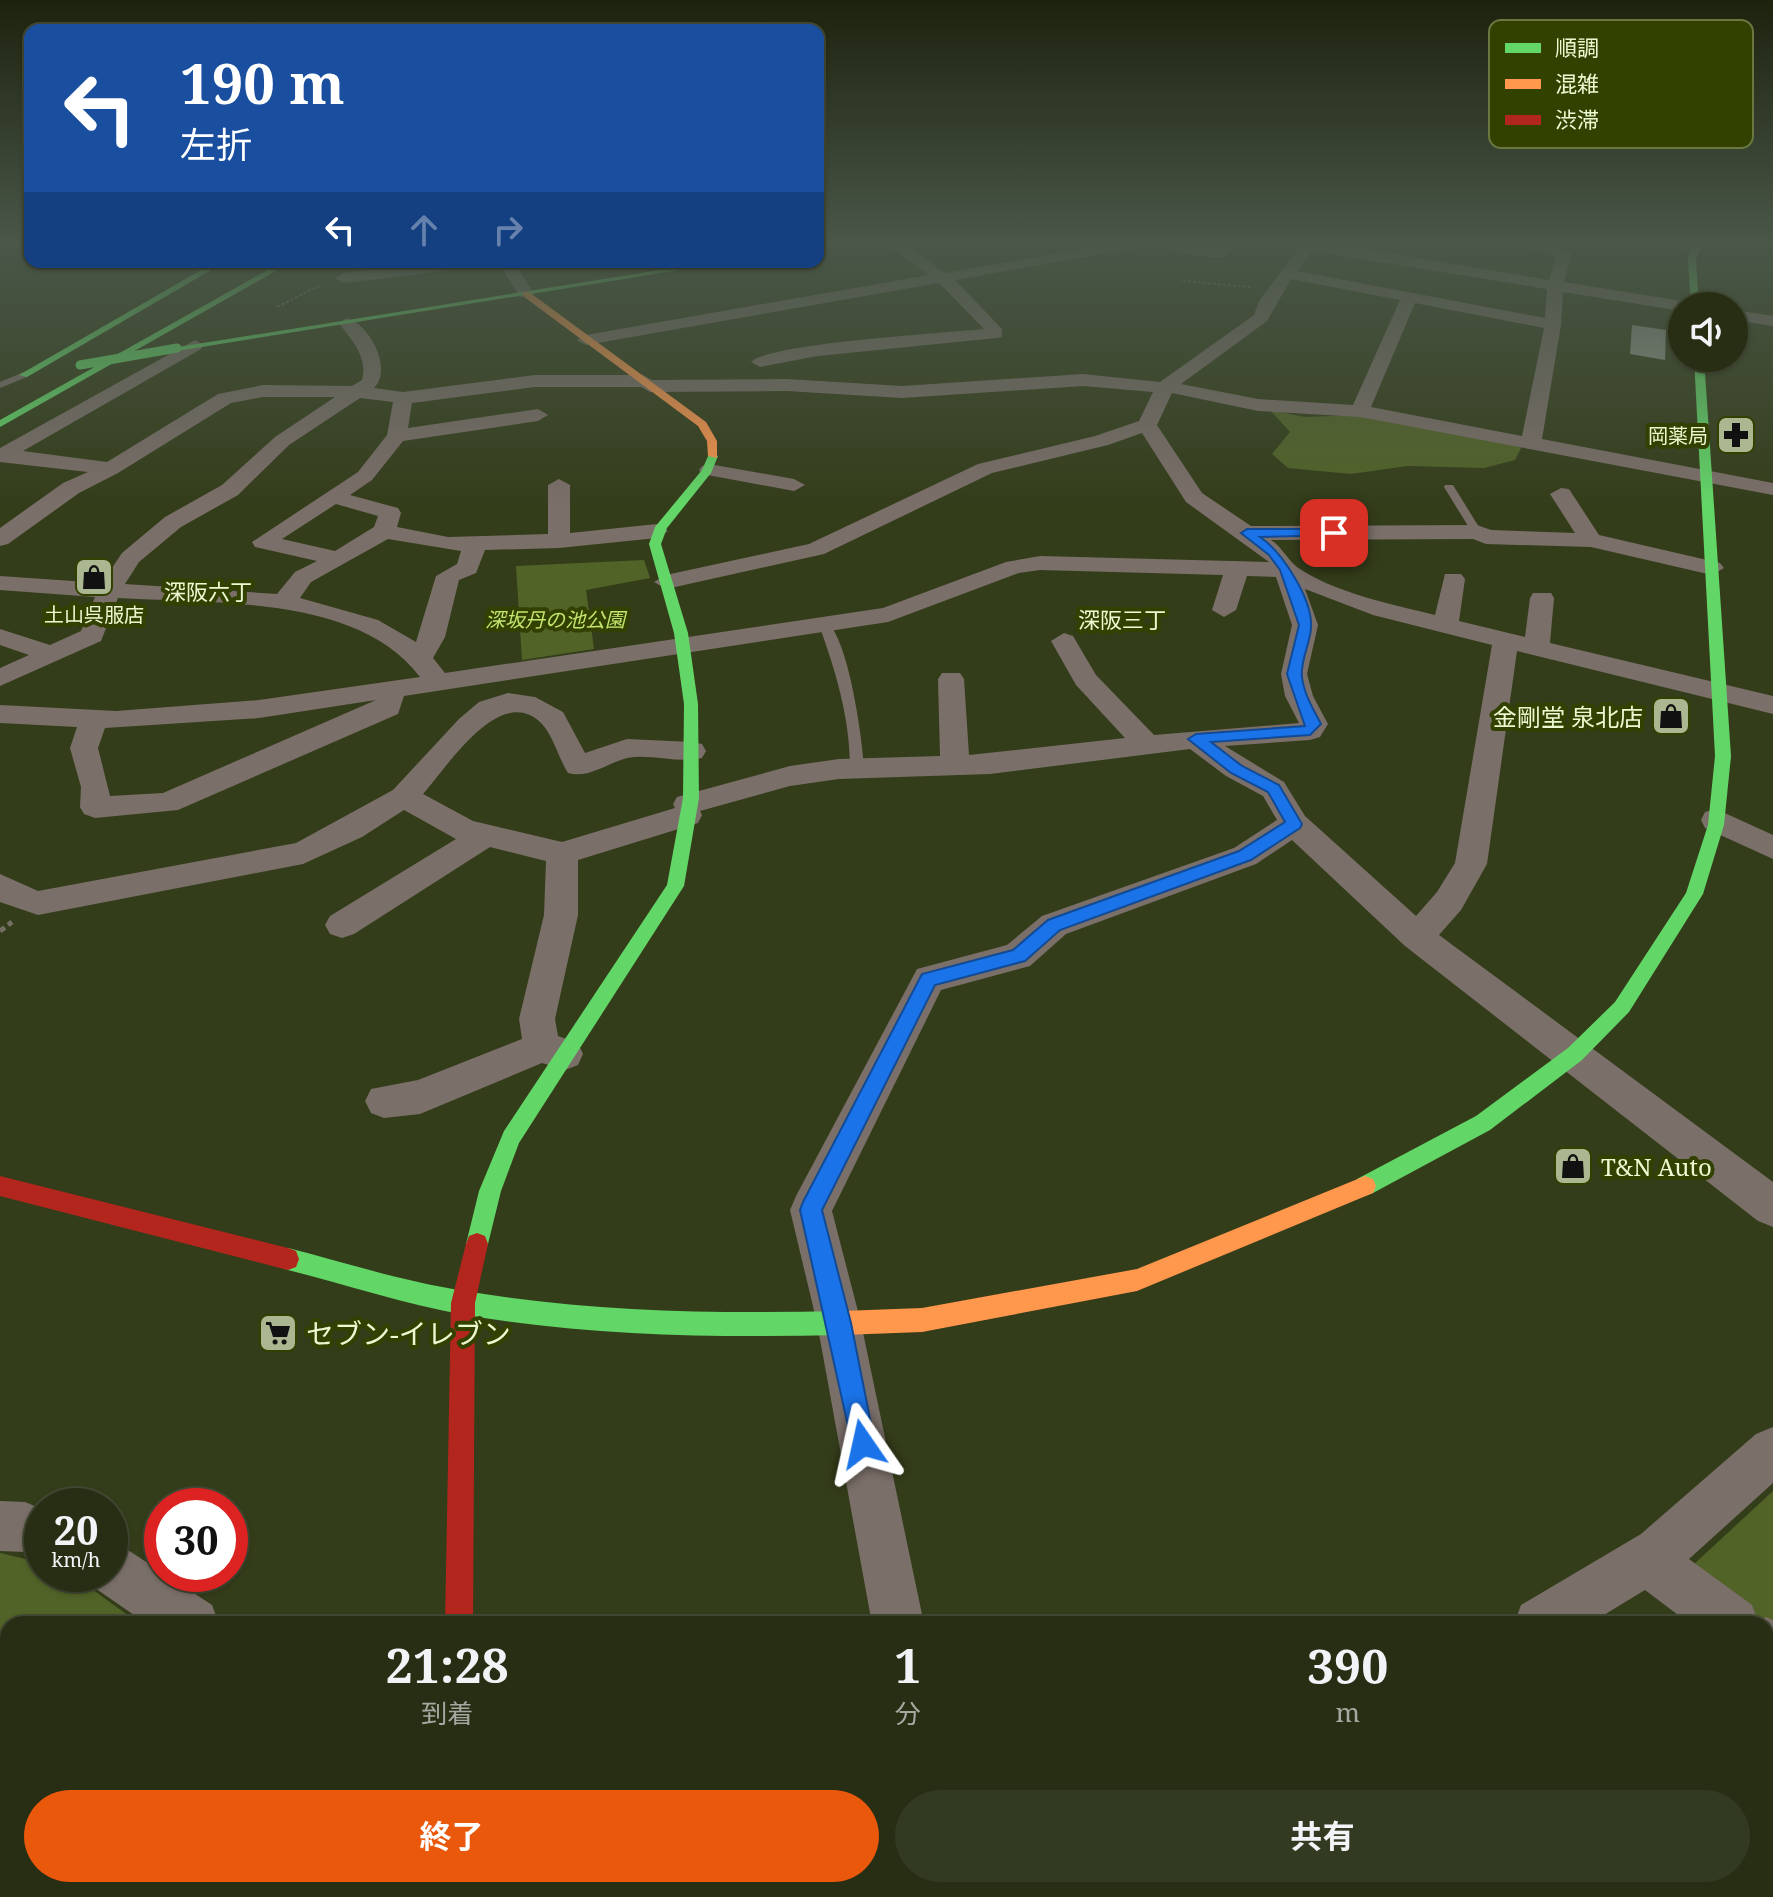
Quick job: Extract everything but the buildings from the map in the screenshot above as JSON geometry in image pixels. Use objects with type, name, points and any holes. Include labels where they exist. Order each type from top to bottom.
[{"type":"street","points":[[24,375],[103,330]]},
{"type":"street","points":[[0,424],[168,330]]},
{"type":"street","points":[[0,378],[303,330]]},
{"type":"street","points":[[0,678],[92,636],[109,591],[130,558],[173,522],[230,490],[282,441],[370,383],[375,366],[371,353],[352,330]]},
{"type":"street","points":[[459,1616],[463,1303],[490,1191],[511,1138],[553,1051],[675,886],[683,861],[688,810],[692,751],[684,646],[655,544],[657,531],[667,513],[712,464],[709,432],[572,330]]},
{"type":"street","points":[[586,340],[670,330]]},
{"type":"street","points":[[761,385],[754,357],[996,333],[994,330]]},
{"type":"street","points":[[666,582],[816,549],[985,468],[1101,441],[1147,425],[1165,387],[1244,330]]},
{"type":"street","points":[[1360,411],[1395,330]]},
{"type":"street","points":[[1531,443],[1552,330]]},
{"type":"street","points":[[1,455],[186,347]]},
{"type":"street","points":[[0,1186],[463,1303],[600,1320],[710,1327],[922,1320],[1137,1280],[1380,1180],[1483,1123],[1575,1054],[1622,1007],[1694,894],[1716,820],[1723,756],[1700,372]]},
{"type":"street","points":[[0,539],[71,488],[111,469],[225,398],[263,391],[359,392],[403,398],[535,381],[761,385],[902,392],[1083,380],[1165,387],[1270,407],[1360,411],[1773,489]]},
{"type":"street","points":[[339,559],[263,542],[365,476],[397,436],[403,398]]},
{"type":"street","points":[[397,436],[538,415]]},
{"type":"street","points":[[404,797],[464,830],[562,853],[790,776],[857,768],[1037,759],[1146,744],[1310,731],[1314,724],[1299,696],[1294,674],[1305,625],[1286,570],[1274,552],[1194,497],[1147,425]]},
{"type":"street","points":[[1,455],[111,469]]},
{"type":"street","points":[[709,470],[794,485]]},
{"type":"street","points":[[559,485],[559,541]]},
{"type":"street","points":[[1561,494],[1591,540]]},
{"type":"street","points":[[284,602],[303,577],[384,531],[390,513],[334,497]]},
{"type":"street","points":[[384,531],[448,544],[559,541],[657,531]]},
{"type":"street","points":[[1247,533],[1477,532],[1486,537],[1591,540],[1712,568]]},
{"type":"street","points":[[421,657],[432,637],[448,576],[468,568],[475,543]]},
{"type":"street","points":[[0,714],[94,719],[175,718],[684,646],[888,615],[1014,567],[1040,563],[1286,570],[1345,598],[1446,626],[1773,705]]},
{"type":"street","points":[[1224,610],[1235,584],[1235,568]]},
{"type":"street","points":[[1446,626],[1453,579]]},
{"type":"street","points":[[0,583],[284,602],[369,623],[489,708]]},
{"type":"street","points":[[1537,648],[1542,598]]},
{"type":"street","points":[[0,637],[51,654]]},
{"type":"street","points":[[1417,937],[1449,901],[1471,864],[1506,640]]},
{"type":"street","points":[[1064,641],[1085,679],[1146,744]]},
{"type":"street","points":[[951,679],[955,765]]},
{"type":"street","points":[[94,719],[84,748],[96,787],[95,807],[167,803],[388,708],[393,687]]},
{"type":"street","points":[[0,886],[19,898],[38,903],[303,853],[404,797],[469,725],[489,708],[508,702],[525,703],[553,718],[578,766],[627,748],[692,751]]},
{"type":"street","points":[[1196,739],[1236,769],[1274,789],[1294,824],[1417,937],[1773,1207]]},
{"type":"street","points":[[1716,820],[1773,848]]},
{"type":"street","points":[[896,1616],[839,1323],[811,1210],[929,979],[1018,956],[1054,925],[1245,856],[1294,824]]},
{"type":"street","points":[[342,925],[486,835]]},
{"type":"street","points":[[553,1051],[537,1019],[561,915],[562,853]]},
{"type":"street","points":[[384,1101],[420,1097],[553,1051]]},
{"type":"street","points":[[1553,1616],[1646,1559],[1773,1451]]},
{"type":"street","points":[[0,1526],[24,1527]]},
{"type":"street","points":[[1646,1559],[1722,1616]]},
{"type":"street","points":[[128,1580],[181,1616]]},
{"type":"lane","points":[[0,385],[24,375]]},
{"type":"lane","points":[[1449,487],[1477,532]]},
{"type":"lane","points":[[825,625],[846,682],[858,734],[857,768]]},
{"type":"green space","points":[[1270,410],[1305,417],[1364,415],[1522,446],[1515,460],[1484,468],[1407,466],[1351,474],[1288,468],[1272,454],[1290,432]]},
{"type":"green space","name":"深坂丹の池公園","points":[[644,560],[650,578],[586,590],[594,649],[522,660],[516,566]]},
{"type":"green space","points":[[1773,1491],[1773,1616],[1748,1616],[1692,1566]]},
{"type":"green space","points":[[0,1553],[24,1559],[24,1592],[96,1592],[129,1616],[0,1616]]},
{"type":"traffic: fast","points":[[24,375],[103,330]]},
{"type":"traffic: fast","points":[[0,424],[168,330]]},
{"type":"traffic: fast","points":[[177,348],[295,330]]},
{"type":"traffic: fast","points":[[80,365],[177,348]]},
{"type":"traffic: fast","points":[[1365,1186],[1483,1123],[1575,1054],[1622,1007],[1694,894],[1716,825],[1723,756],[1700,372]]},
{"type":"traffic: fast","points":[[477,1244],[490,1191],[511,1138],[675,886],[691,798],[691,704],[681,633],[655,544],[661,527],[707,471],[713,456]]},
{"type":"traffic: fast","points":[[288,1259],[443,1299],[560,1316],[700,1324],[842,1323]]},
{"type":"traffic: slow","points":[[574,330],[702,424],[712,441],[713,456]]},
{"type":"traffic: slow","points":[[842,1323],[922,1320],[1137,1280],[1365,1186]]},
{"type":"traffic: jam","points":[[0,1186],[288,1259]]},
{"type":"traffic: jam","points":[[459,1616],[463,1303],[477,1244]]},
{"type":"place","name":"岡薬局","points":[[1736,435]]},
{"type":"place","name":"土山呉服店","points":[[94,577]]},
{"type":"place","name":"金剛堂 泉北店","points":[[1671,716]]},
{"type":"place","name":"T&N Auto","points":[[1573,1166]]},
{"type":"place","name":"セブン-イレブン","points":[[278,1333]]},
{"type":"district","name":"深阪六丁","points":[[208,591]]},
{"type":"district","name":"深阪三丁","points":[[1122,619]]},
{"type":"route","points":[[863,1444],[839,1323],[811,1210],[929,979],[1018,956],[1054,925],[1245,856],[1294,824],[1274,789],[1236,769],[1196,739],[1310,731],[1314,724],[1299,696],[1294,674],[1305,625],[1286,570],[1274,552],[1247,533],[1334,533]]}]
